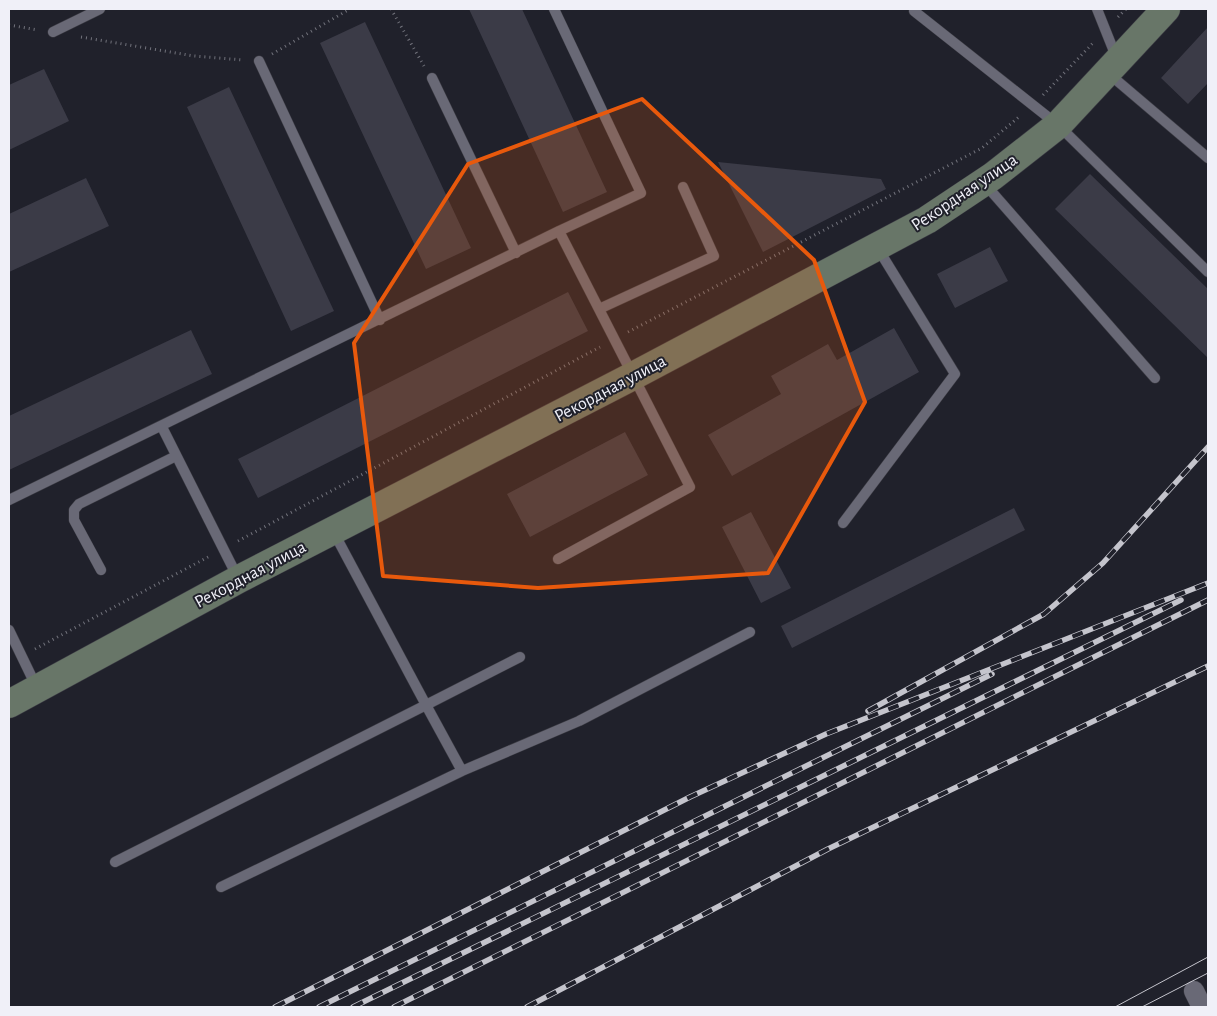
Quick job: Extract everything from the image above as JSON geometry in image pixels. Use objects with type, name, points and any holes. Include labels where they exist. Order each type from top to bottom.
[{"type":"main road","name":"Рекордная улица","points":[[9,704],[239,579],[633,376],[927,220],[984,182],[1058,125],[1166,9]]},
{"type":"lane","points":[[53,32],[100,9]]},
{"type":"lane","points":[[9,500],[641,193],[554,9]]},
{"type":"lane","points":[[1098,9],[1106,30],[1112,67],[1208,158]]},
{"type":"lane","points":[[914,12],[1034,104],[1058,125],[1208,272]]},
{"type":"lane","points":[[259,61],[380,320]]},
{"type":"lane","points":[[432,78],[516,253]]},
{"type":"lane","points":[[984,182],[1155,378]]},
{"type":"lane","points":[[599,309],[714,256],[682,187]]},
{"type":"lane","points":[[558,558],[690,487],[560,232]]},
{"type":"lane","points":[[843,523],[955,374],[876,246]]},
{"type":"lane","points":[[162,427],[239,579]]},
{"type":"lane","points":[[101,570],[74,520],[74,510],[79,504],[176,456]]},
{"type":"lane","points":[[333,531],[462,771]]},
{"type":"lane","points":[[9,630],[38,688]]},
{"type":"lane","points":[[221,887],[462,771],[579,721],[750,632]]},
{"type":"lane","points":[[115,862],[520,657]]},
{"type":"path","points":[[9,25],[194,56],[259,61],[350,9]]},
{"type":"path","points":[[390,9],[432,78]]},
{"type":"path","points":[[22,656],[614,339],[982,148],[1034,104],[1126,9]]},
{"type":"highlighted area","points":[[642,99],[814,260],[865,402],[768,573],[538,588],[383,576],[354,343],[468,164]]},
{"type":"building","points":[[469,9],[522,9],[607,192],[563,212]]},
{"type":"building","points":[[365,22],[471,248],[426,269],[320,43]]},
{"type":"building","points":[[1208,27],[1208,83],[1188,104],[1161,78]]},
{"type":"building","points":[[44,69],[69,121],[9,150],[9,85]]},
{"type":"building","points":[[229,87],[334,311],[291,331],[187,107]]},
{"type":"building","points":[[718,162],[881,179],[886,189],[763,252]]},
{"type":"building","points":[[1090,174],[1208,289],[1208,358],[1055,209]]},
{"type":"building","points":[[86,178],[109,226],[9,272],[9,214]]},
{"type":"building","points":[[990,247],[1008,281],[955,308],[937,274]]},
{"type":"building","points":[[568,292],[588,331],[258,498],[238,459]]},
{"type":"building","points":[[894,328],[919,372],[732,476],[708,435],[781,394],[771,376],[828,344],[837,360]]},
{"type":"building","points":[[191,330],[212,374],[9,470],[9,416]]},
{"type":"building","points":[[625,432],[648,475],[530,537],[507,494]]},
{"type":"building","points":[[1014,508],[1025,530],[792,648],[781,626]]},
{"type":"building","points":[[751,512],[791,588],[761,603],[722,527]]},
{"type":"tram line","points":[[1115,1007],[1208,957]]},
{"type":"tram line","points":[[1142,1007],[1208,973]]},
{"type":"railway","points":[[868,711],[1044,614],[1103,563],[1208,447]]},
{"type":"railway","points":[[275,1007],[690,797],[826,734],[1208,583]]},
{"type":"railway","points":[[353,1007],[1181,600]]},
{"type":"railway","points":[[394,1007],[1208,600]]},
{"type":"railway","points":[[527,1007],[828,849],[1208,666]]},
{"type":"railway","points":[[319,1007],[992,674]]}]
